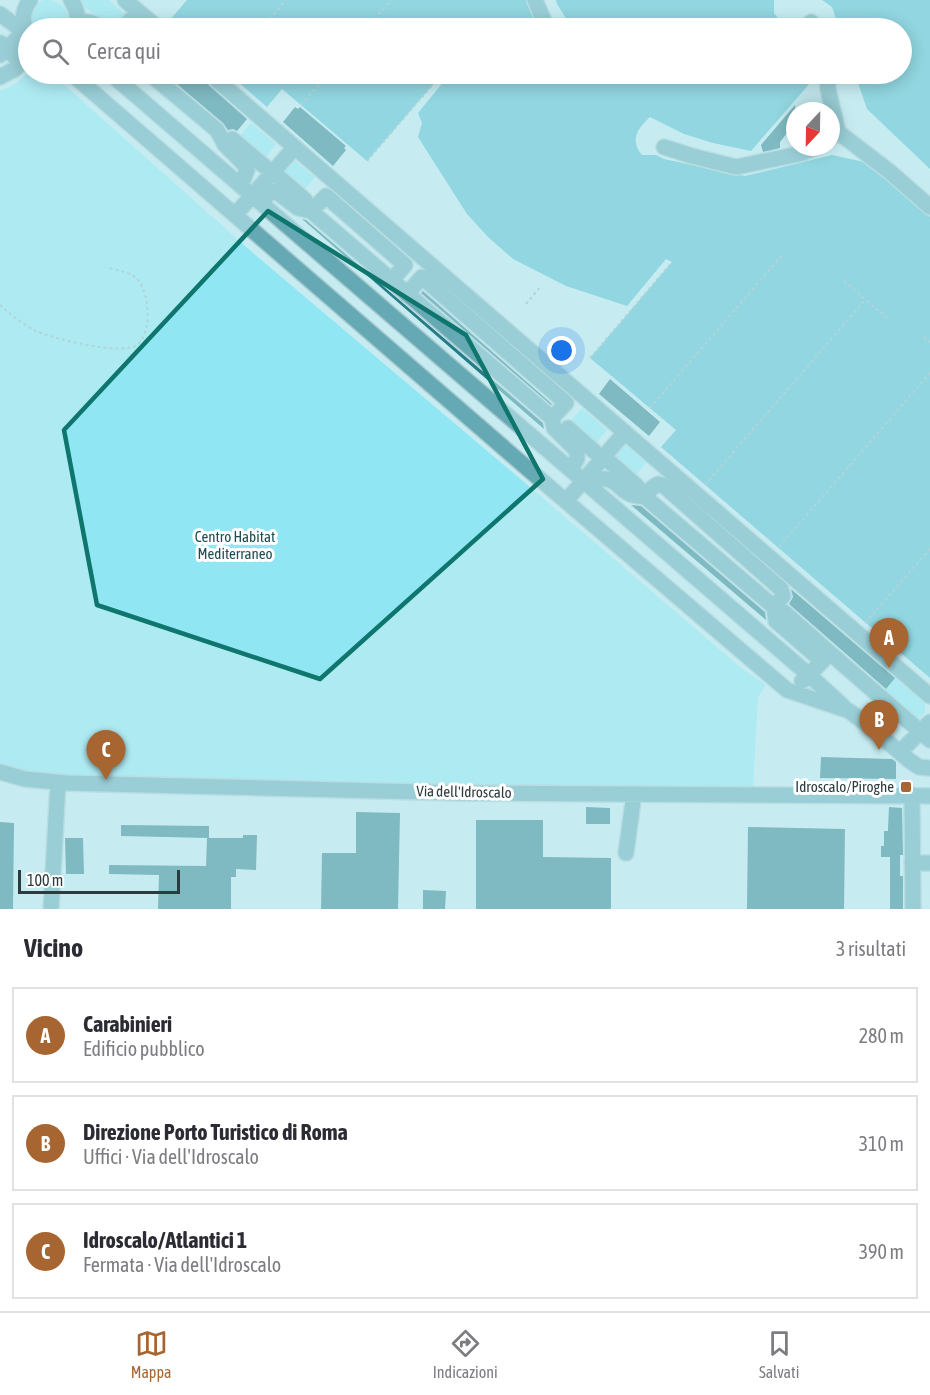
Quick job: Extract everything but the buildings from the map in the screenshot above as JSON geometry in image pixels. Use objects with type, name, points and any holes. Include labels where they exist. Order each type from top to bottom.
[{"type":"street","points":[[23,18],[25,7],[30,0]]},
{"type":"street","points":[[71,0],[76,7],[78,18]]},
{"type":"street","points":[[125,0],[146,18]]},
{"type":"street","points":[[535,0],[543,18]]},
{"type":"street","points":[[132,18],[138,12]]},
{"type":"street","points":[[0,14],[18,27]]},
{"type":"street","points":[[18,38],[3,49],[18,56]]},
{"type":"street","points":[[0,77],[18,66]]},
{"type":"street","points":[[84,84],[787,690],[849,711]]},
{"type":"street","points":[[123,84],[849,711],[920,767],[930,768]]},
{"type":"street","points":[[162,84],[217,130],[225,144],[244,164],[247,170],[244,178],[249,192]]},
{"type":"street","points":[[222,84],[930,696]]},
{"type":"street","points":[[828,84],[830,102]]},
{"type":"street","points":[[231,138],[407,294],[599,454],[641,492]]},
{"type":"street","points":[[840,138],[890,172],[930,207]]},
{"type":"street","points":[[231,212],[291,144]]},
{"type":"street","points":[[664,147],[736,167],[789,156]]},
{"type":"street","points":[[249,192],[268,193],[272,191],[298,208],[326,196],[405,265],[392,280]]},
{"type":"street","points":[[407,294],[422,277],[566,404],[554,428],[577,451],[580,478]]},
{"type":"street","points":[[562,498],[621,429]]},
{"type":"street","points":[[580,478],[612,480],[630,495],[658,484],[663,485],[781,589],[783,596],[779,610],[826,657],[927,731],[900,752]]},
{"type":"street","points":[[787,690],[798,687],[826,657]]},
{"type":"street","name":"Via dell'Idroscalo","points":[[0,772],[25,779],[58,783],[461,793],[930,796]]},
{"type":"street","points":[[51,909],[58,783]]},
{"type":"street","points":[[626,853],[634,794]]},
{"type":"street","points":[[912,795],[913,909]]},
{"type":"street","points":[[912,863],[930,863]]},
{"type":"path","points":[[271,18],[286,0]]},
{"type":"path","points":[[376,18],[392,0]]},
{"type":"path","points":[[301,105],[319,84]]},
{"type":"path","points":[[367,161],[433,84]]},
{"type":"path","points":[[650,408],[784,253]]},
{"type":"path","points":[[590,358],[672,262]]},
{"type":"path","points":[[0,306],[36,331],[57,338],[117,350],[135,346],[143,337],[147,323],[147,303],[142,286],[134,275],[109,268]]},
{"type":"path","points":[[844,282],[887,318]]},
{"type":"path","points":[[526,304],[541,286]]},
{"type":"path","points":[[705,485],[865,300]]},
{"type":"path","points":[[924,337],[930,342]]},
{"type":"path","points":[[778,548],[930,373]]},
{"type":"path","points":[[865,624],[930,549]]},
{"type":"highlighted area","points":[[268,211],[466,335],[543,479],[320,679],[97,605],[64,430]]},
{"type":"green space","points":[[44,0],[60,4],[68,18],[30,18],[33,8]]},
{"type":"green space","points":[[77,0],[109,0],[126,15],[123,18],[99,18]]},
{"type":"green space","name":"Centro Habitat Mediterraneo","points":[[16,83],[63,84],[253,253],[740,667],[766,685],[758,697],[753,788],[390,786],[58,777],[20,772],[0,764],[0,91]]},
{"type":"green space","points":[[251,123],[276,144],[264,160],[238,138]]},
{"type":"green space","points":[[289,156],[315,177],[302,193],[276,171]]},
{"type":"green space","points":[[582,408],[607,430],[595,445],[569,423]]},
{"type":"green space","points":[[621,441],[646,463],[633,478],[607,456]]},
{"type":"green space","points":[[895,678],[924,702],[925,712],[920,718],[917,719],[883,693]]},
{"type":"shaded area","points":[[187,0],[528,0],[536,18],[172,18]]},
{"type":"shaded area","points":[[556,0],[774,0],[774,13],[778,18],[566,18]]},
{"type":"shaded area","points":[[822,0],[930,0],[930,169],[867,109],[858,84],[912,84],[912,18],[836,18],[832,7]]},
{"type":"shaded area","points":[[241,84],[433,84],[367,161],[282,89],[267,107]]},
{"type":"shaded area","points":[[442,84],[809,84],[794,102],[786,102],[786,111],[751,151],[684,134],[650,117],[639,130],[636,144],[642,155],[656,155],[664,159],[745,176],[828,156],[869,163],[930,217],[930,678],[661,447],[676,430],[590,358],[672,262],[666,259],[627,306],[566,286],[513,259],[467,214],[418,137],[422,123],[418,113]]},
{"type":"place","name":"Carabinieri","points":[[889,668]]},
{"type":"place","name":"Direzione Porto Turistico di Roma","points":[[879,750]]},
{"type":"place","name":"Idroscalo/Atlantici 1","points":[[106,780]]},
{"type":"place","name":"Idroscalo/Piroghe","points":[[906,787]]}]
